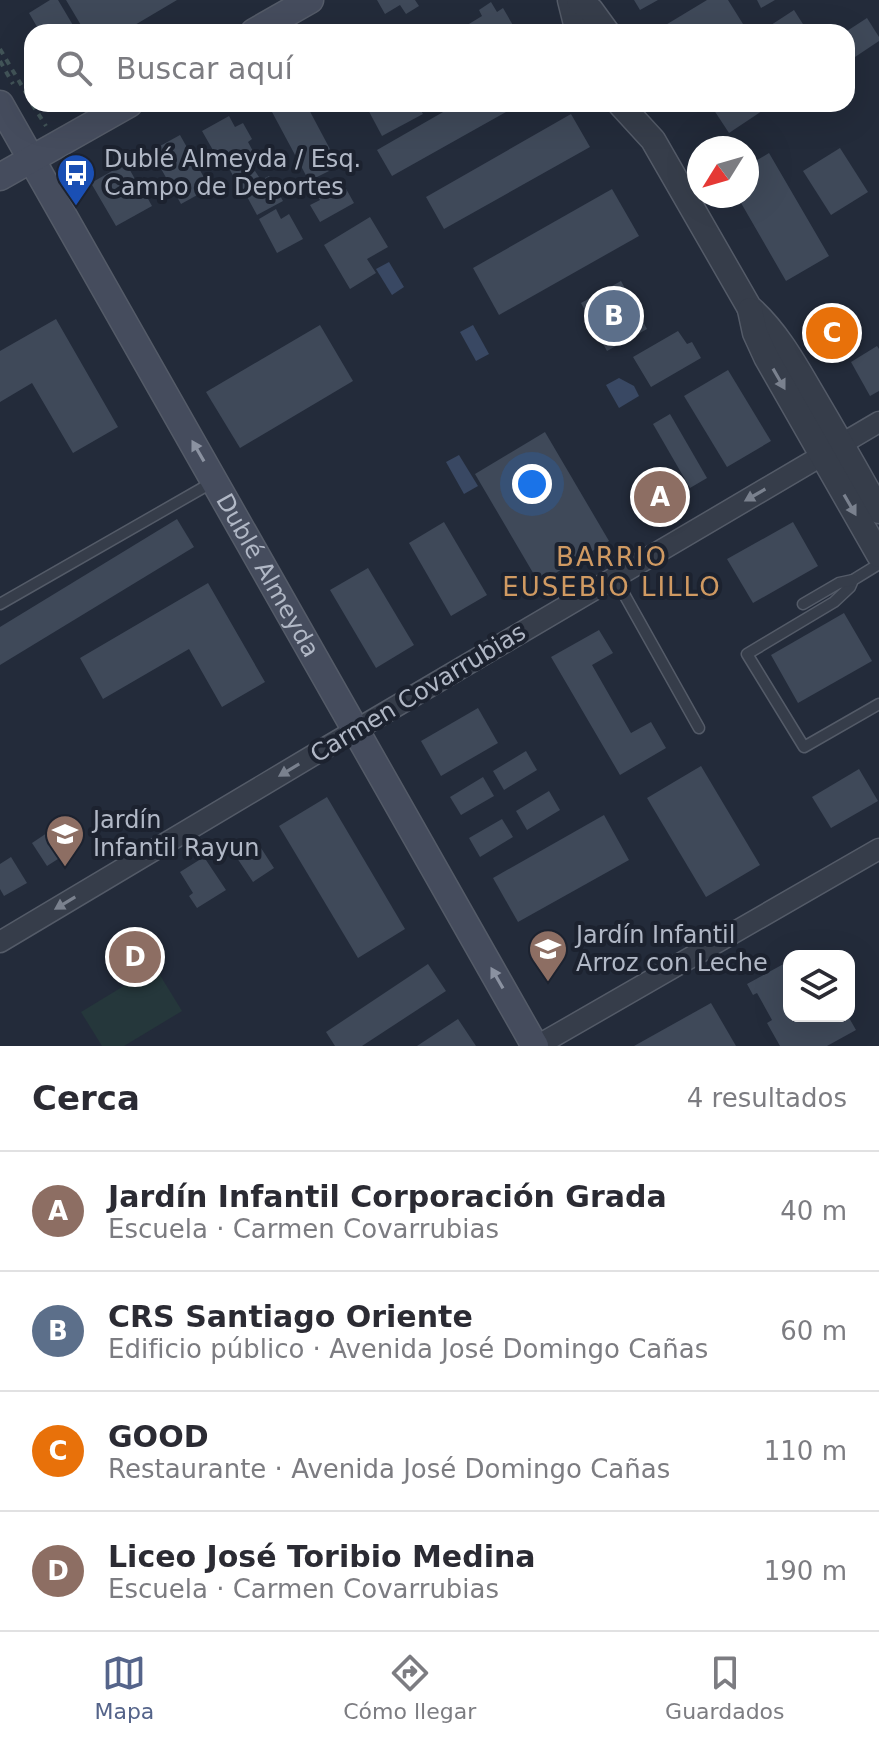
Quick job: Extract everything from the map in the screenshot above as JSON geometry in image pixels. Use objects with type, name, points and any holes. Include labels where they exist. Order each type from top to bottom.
[{"type":"main road","points":[[268,24],[310,0]]},
{"type":"main road","name":"Dublé Almeyda","points":[[0,104],[536,1046]]},
{"type":"main road","points":[[0,177],[115,112]]},
{"type":"street","points":[[570,0],[576,24]]},
{"type":"street","points":[[579,0],[601,24]]},
{"type":"street","points":[[627,112],[653,140],[749,307],[777,337],[879,555]]},
{"type":"street","points":[[646,112],[653,140]]},
{"type":"street","name":"Carmen Covarrubias","points":[[0,942],[879,422]]},
{"type":"street","points":[[832,450],[879,511]]},
{"type":"street","points":[[536,1046],[879,849]]},
{"type":"lane","points":[[0,604],[215,481]]},
{"type":"lane","points":[[803,604],[879,564]]},
{"type":"lane","points":[[615,578],[699,728]]},
{"type":"lane","points":[[853,580],[834,602],[747,654],[804,747],[879,704]]},
{"type":"path","points":[[0,49],[24,90]]},
{"type":"shaded area","points":[[155,967],[182,1011],[124,1046],[102,1046],[81,1012]]},
{"type":"water","points":[[389,262],[404,287],[392,295],[376,269]]},
{"type":"water","points":[[473,325],[489,354],[476,361],[460,332]]},
{"type":"water","points":[[619,378],[634,386],[639,396],[619,408],[606,385]]},
{"type":"water","points":[[459,455],[478,486],[464,494],[446,462]]},
{"type":"building","points":[[50,0],[58,0],[72,24],[35,24],[29,13]]},
{"type":"building","points":[[66,0],[177,0],[136,24],[80,24]]},
{"type":"building","points":[[377,0],[415,0],[419,6],[406,14],[400,5],[385,14]]},
{"type":"building","points":[[634,0],[658,0],[640,10]]},
{"type":"building","points":[[707,0],[728,0],[743,24],[667,24]]},
{"type":"building","points":[[757,0],[775,0],[761,8]]},
{"type":"building","points":[[491,2],[497,12],[503,8],[512,24],[469,24],[482,16],[479,10]]},
{"type":"building","points":[[794,10],[803,24],[773,24]]},
{"type":"building","points":[[867,18],[879,41],[855,57],[855,26]]},
{"type":"building","points":[[272,112],[310,112],[339,166],[309,181]]},
{"type":"building","points":[[369,112],[423,114],[382,136]]},
{"type":"building","points":[[443,112],[506,112],[392,176],[377,150]]},
{"type":"building","points":[[715,112],[760,112],[729,133]]},
{"type":"building","points":[[571,114],[590,147],[444,229],[426,197]]},
{"type":"building","points":[[229,116],[235,127],[243,123],[252,139],[248,142],[260,164],[235,179],[222,156],[218,159],[202,131]]},
{"type":"building","points":[[180,135],[210,188],[181,204],[151,151]]},
{"type":"building","points":[[840,148],[868,192],[831,215],[803,171]]},
{"type":"building","points":[[769,153],[829,256],[786,281],[744,208],[759,208],[759,159]]},
{"type":"building","points":[[126,163],[136,181],[143,177],[153,194],[147,197],[152,206],[116,226],[91,183]]},
{"type":"building","points":[[255,171],[261,180],[269,176],[283,201],[257,215],[238,180]]},
{"type":"building","points":[[340,178],[354,203],[320,222],[310,205],[320,200],[315,192]]},
{"type":"building","points":[[612,189],[639,236],[499,315],[473,268]]},
{"type":"building","points":[[276,209],[281,219],[289,214],[303,239],[277,253],[259,219]]},
{"type":"building","points":[[370,217],[388,247],[367,259],[376,273],[350,289],[324,245]]},
{"type":"building","points":[[621,281],[647,329],[607,351],[581,303]]},
{"type":"building","points":[[843,307],[862,338],[838,352],[820,321]]},
{"type":"building","points":[[56,319],[118,427],[73,453],[32,383],[0,402],[0,351]]},
{"type":"building","points":[[320,325],[353,381],[240,448],[206,392]]},
{"type":"building","points":[[678,331],[687,344],[692,342],[701,358],[651,387],[633,357]]},
{"type":"building","points":[[877,346],[879,391],[870,396],[851,362]]},
{"type":"building","points":[[728,370],[771,441],[727,467],[684,396]]},
{"type":"building","points":[[670,414],[707,478],[690,488],[653,424]]},
{"type":"building","points":[[545,432],[609,541],[539,583],[475,474]]},
{"type":"building","points":[[177,519],[194,547],[0,665],[0,627]]},
{"type":"building","points":[[444,522],[487,595],[451,616],[409,543]]},
{"type":"building","points":[[793,522],[818,566],[753,603],[727,559]]},
{"type":"building","points":[[368,568],[414,645],[376,668],[330,590]]},
{"type":"building","points":[[208,583],[265,682],[222,707],[189,649],[103,699],[80,658]]},
{"type":"building","points":[[844,613],[872,661],[798,703],[771,655]]},
{"type":"building","points":[[599,630],[613,653],[592,665],[631,733],[651,722],[666,748],[620,775],[551,657]]},
{"type":"building","points":[[478,708],[498,743],[441,776],[421,741]]},
{"type":"building","points":[[526,751],[537,770],[504,790],[493,771]]},
{"type":"building","points":[[701,766],[760,865],[706,897],[647,798]]},
{"type":"building","points":[[859,769],[878,801],[831,828],[812,797]]},
{"type":"building","points":[[483,777],[494,796],[461,815],[450,797]]},
{"type":"building","points":[[549,791],[560,810],[527,830],[516,811]]},
{"type":"building","points":[[327,797],[405,929],[358,958],[279,826]]},
{"type":"building","points":[[604,815],[629,860],[518,922],[493,878]]},
{"type":"building","points":[[68,819],[83,843],[47,866],[32,843]]},
{"type":"building","points":[[502,819],[513,837],[480,857],[469,838]]},
{"type":"building","points":[[242,842],[250,855],[261,848],[274,868],[253,882],[231,849]]},
{"type":"building","points":[[11,857],[27,883],[4,896],[0,889],[0,864]]},
{"type":"building","points":[[204,857],[226,890],[197,908],[189,896],[193,893],[180,872]]},
{"type":"building","points":[[428,964],[446,991],[362,1046],[335,1046],[326,1032]]},
{"type":"building","points":[[783,964],[783,1022],[851,1022],[856,1030],[827,1046],[780,1046],[767,1023],[772,1020],[757,993],[753,995],[747,984]]},
{"type":"building","points":[[711,1003],[736,1046],[634,1046]]},
{"type":"building","points":[[458,1019],[476,1046],[417,1046]]},
{"type":"place","name":"Dublé Almeyda / Esq. Campo de Deportes","points":[[76,207]]},
{"type":"place","name":"CRS Santiago Oriente","points":[[614,316]]},
{"type":"place","name":"GOOD","points":[[832,333]]},
{"type":"place","name":"Jardín Infantil Corporación Grada","points":[[660,497]]},
{"type":"place","name":"Jardín Infantil Rayun","points":[[65,868]]},
{"type":"place","name":"Liceo José Toribio Medina","points":[[135,957]]},
{"type":"place","name":"Jardín Infantil Arroz con Leche","points":[[548,983]]},
{"type":"district","name":"BARRIO EUSEBIO LILLO","points":[[612,572]]}]
